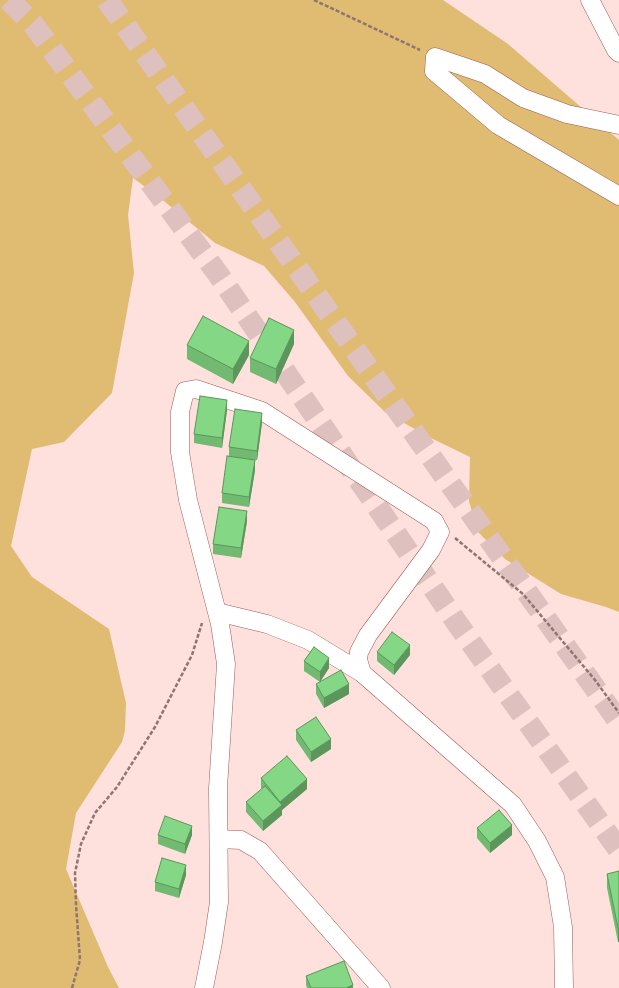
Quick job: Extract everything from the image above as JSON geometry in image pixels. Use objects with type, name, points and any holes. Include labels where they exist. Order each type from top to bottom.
[{"type":"street","points":[[590,0],[619,53]]},
{"type":"street","points":[[619,125],[567,114],[523,98],[485,74],[435,57],[434,71],[498,125],[619,196]]},
{"type":"street","points":[[204,988],[219,902],[218,788],[226,664],[217,612],[188,500],[180,452],[180,412],[186,391],[196,389],[262,411],[434,521],[440,532],[431,550],[368,635],[359,652],[358,660],[362,673]]},
{"type":"street","points":[[217,612],[267,624],[308,640],[362,673],[513,806],[537,841],[555,877],[563,927],[564,988]]},
{"type":"street","points":[[219,838],[241,840],[260,851],[381,988]]},
{"type":"path","points":[[314,0],[435,57]]},
{"type":"path","points":[[434,521],[523,594],[595,680],[619,713]]},
{"type":"path","points":[[72,988],[80,960],[75,873],[81,844],[95,813],[117,787],[155,727],[192,655],[205,617],[217,612]]},
{"type":"shaded area","points":[[0,0],[443,0],[508,44],[619,140],[619,612],[561,594],[505,559],[478,532],[469,501],[470,457],[433,439],[386,413],[348,376],[295,302],[264,266],[215,243],[159,197],[133,178],[128,215],[134,273],[112,393],[64,442],[32,449],[11,546],[32,577],[109,629],[126,703],[125,730],[122,742],[76,813],[66,869],[108,967],[119,988],[0,988]]},
{"type":"building","points":[[203,316],[249,341],[233,369],[187,345]]},
{"type":"building","points":[[269,318],[294,330],[276,369],[250,358]]},
{"type":"building","points":[[200,396],[227,400],[222,438],[194,434]]},
{"type":"building","points":[[235,409],[262,413],[257,451],[229,447]]},
{"type":"building","points":[[227,456],[255,460],[249,497],[222,493]]},
{"type":"building","points":[[219,507],[247,511],[241,548],[213,544]]},
{"type":"building","points":[[392,632],[410,645],[394,665],[377,652]]},
{"type":"building","points":[[314,647],[329,658],[320,672],[304,661]]},
{"type":"building","points":[[341,670],[349,684],[324,698],[316,684]]},
{"type":"building","points":[[316,717],[331,739],[311,752],[296,730]]},
{"type":"building","points":[[287,756],[307,779],[280,802],[261,778]]},
{"type":"building","points":[[265,786],[282,805],[263,821],[246,802]]},
{"type":"building","points":[[499,810],[512,825],[490,843],[477,828]]},
{"type":"building","points":[[165,816],[192,826],[185,844],[158,835]]},
{"type":"building","points":[[162,858],[186,865],[179,889],[155,882]]},
{"type":"building","points":[[619,871],[619,928],[618,928],[607,874]]},
{"type":"building","points":[[344,961],[353,985],[346,988],[311,988],[306,976]]},
{"type":"tunnel","points":[[9,0],[33,24],[218,274],[457,623],[619,850]]},
{"type":"tunnel","points":[[107,0],[619,722]]}]
